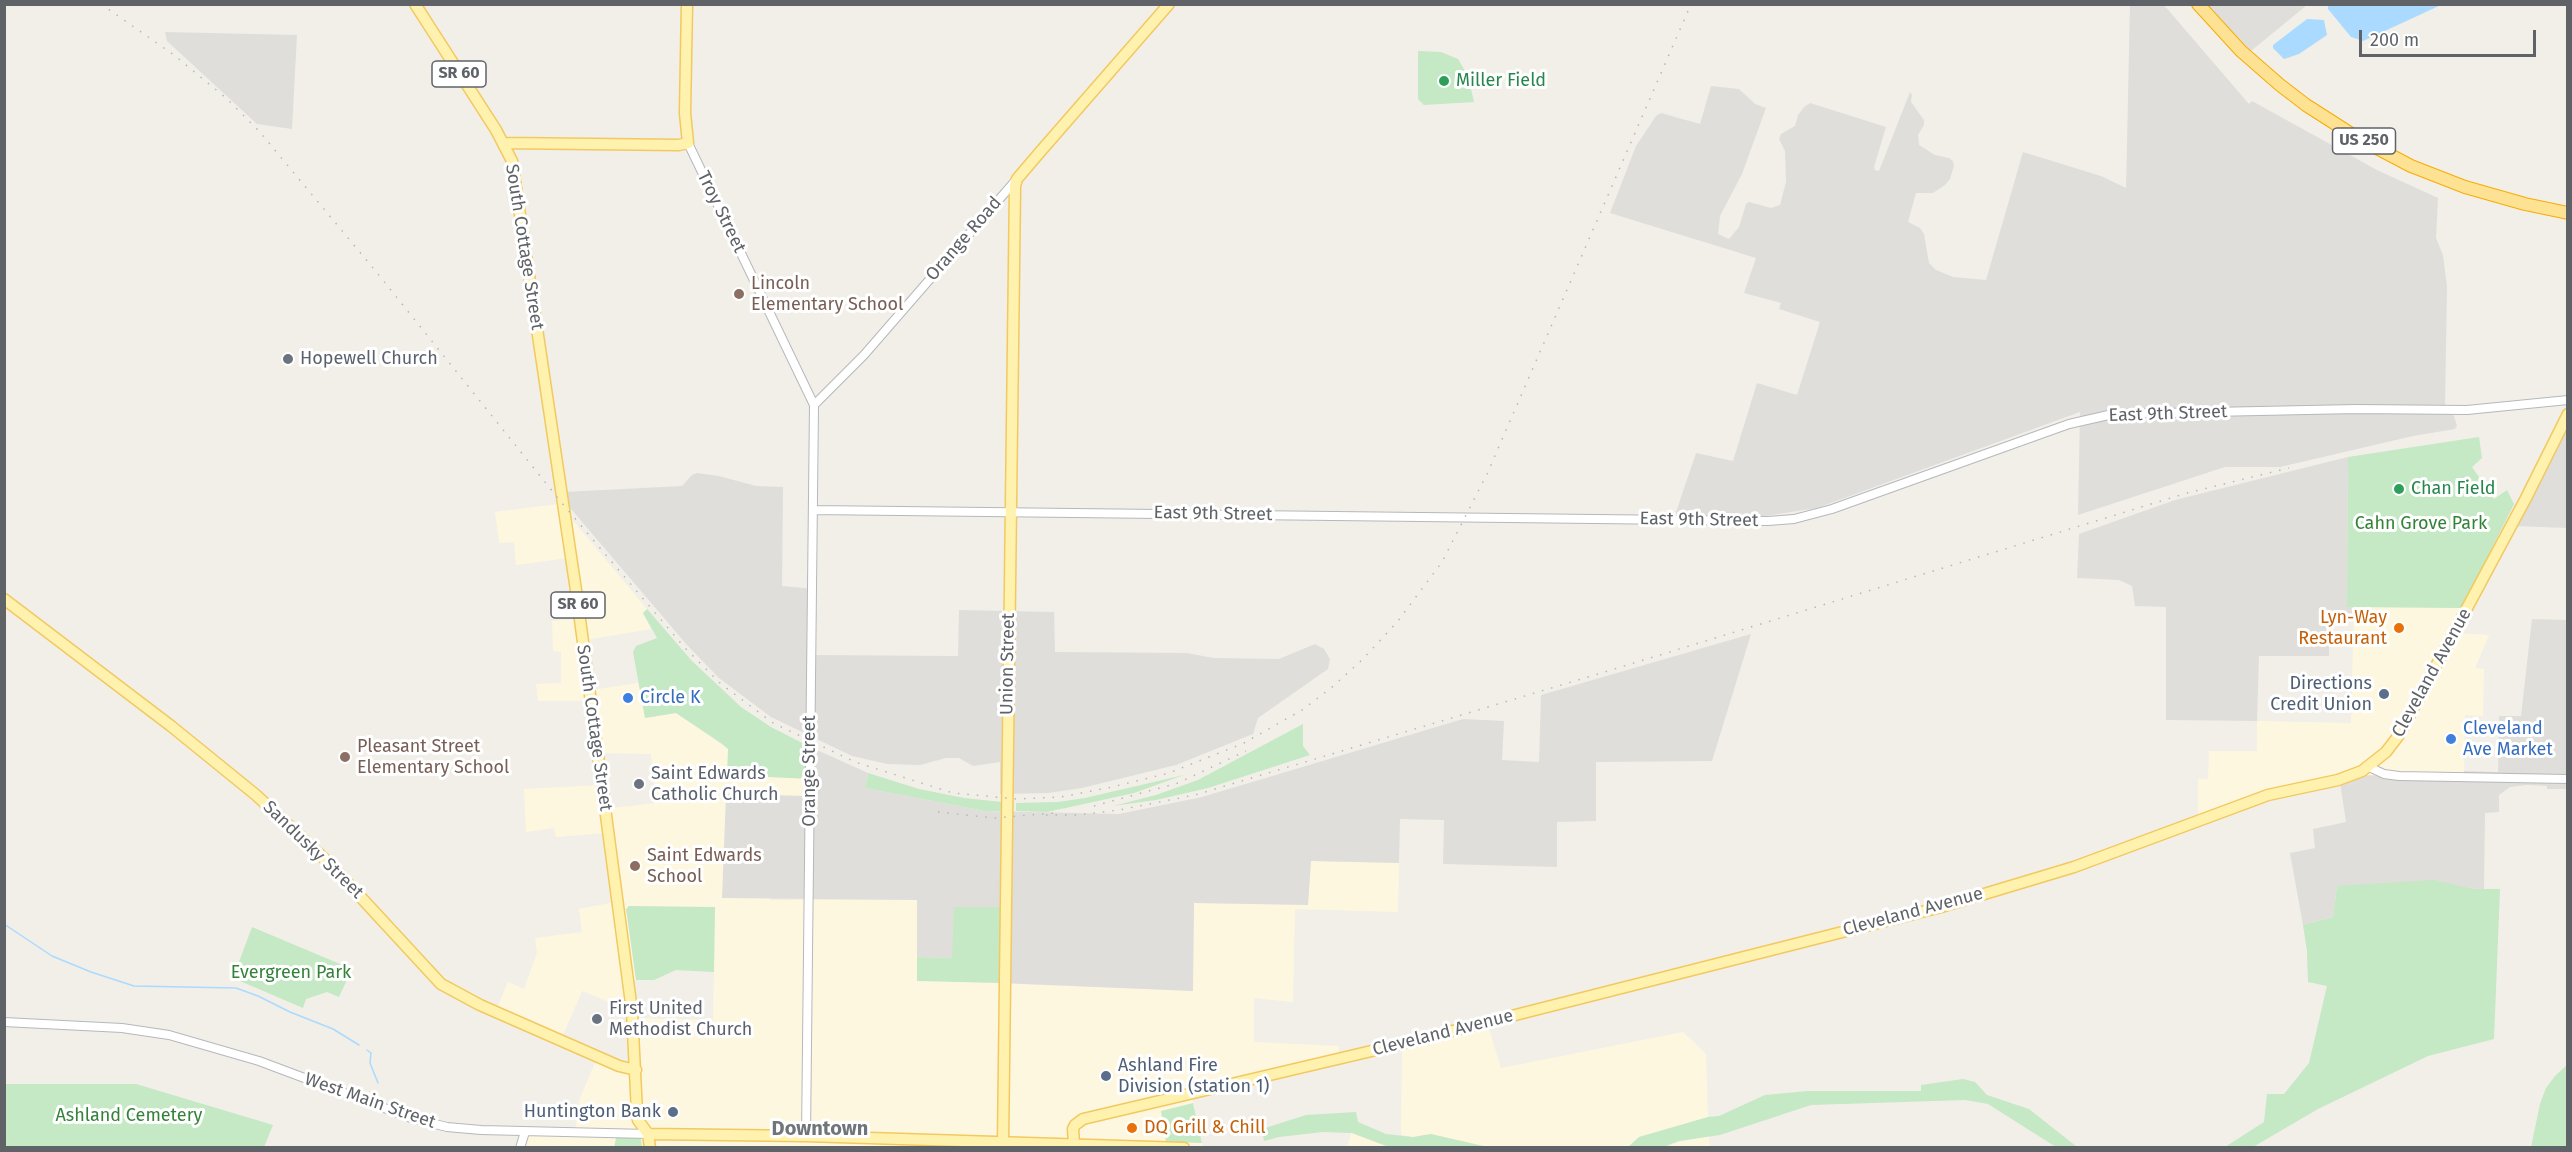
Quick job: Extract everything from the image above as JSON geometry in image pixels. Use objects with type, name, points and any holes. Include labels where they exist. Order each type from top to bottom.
[{"type":"highway","name":"US 250","points":[[2198,4],[2241,51],[2272,78],[2306,105],[2356,137],[2411,165],[2465,187],[2524,204],[2568,213]]},
{"type":"main road","name":"SR 60","points":[[415,4],[504,143]]},
{"type":"main road","name":"Troy Street","points":[[687,4],[685,122],[688,143]]},
{"type":"main road","name":"Orange Road","points":[[1016,183],[1169,4]]},
{"type":"main road","points":[[504,143],[679,145],[688,143]]},
{"type":"main road","name":"South Cottage Street","points":[[504,143],[512,162],[519,200],[577,597],[632,1011],[638,1120],[648,1134],[650,1148]]},
{"type":"main road","name":"Union Street","points":[[1004,1142],[1010,513],[1016,183]]},
{"type":"main road","name":"Cleveland Avenue","points":[[1074,1144],[1073,1130],[1083,1119],[1355,1055],[1950,904],[2074,867],[2268,795],[2338,780],[2368,767],[2386,752],[2399,735],[2521,509],[2568,414]]},
{"type":"main road","name":"Sandusky Street","points":[[4,599],[171,726],[256,795],[332,866],[441,984],[480,1005],[609,1061],[636,1070]]},
{"type":"main road","name":"West Main Street","points":[[648,1134],[806,1136],[852,1142],[1004,1142],[1184,1148]]},
{"type":"street","name":"Troy Street","points":[[688,143],[814,405]]},
{"type":"street","name":"Orange Road","points":[[814,405],[864,355],[1016,183]]},
{"type":"street","name":"East 9th Street","points":[[813,510],[1794,519],[1832,509],[2069,424],[2113,414],[2356,409],[2479,410],[2568,400]]},
{"type":"street","name":"Orange Street","points":[[806,1136],[814,405]]},
{"type":"street","points":[[2368,767],[2399,776],[2568,778]]},
{"type":"street","name":"West Main Street","points":[[4,1022],[154,1031],[259,1061],[428,1123],[468,1130],[648,1134]]},
{"type":"street","points":[[520,1148],[525,1132]]},
{"type":"shaded area","points":[[2130,5],[2164,5],[2249,104],[2252,101],[2377,170],[2438,198],[2436,238],[2443,255],[2447,287],[2445,404],[2454,416],[2457,426],[2455,429],[2413,436],[2280,467],[2225,467],[2078,515],[2080,412],[1817,508],[1765,516],[1675,515],[1696,453],[1733,461],[1757,383],[1797,395],[1820,322],[1779,309],[1781,303],[1744,293],[1756,258],[1610,213],[1636,146],[1656,116],[1661,113],[1700,124],[1711,86],[1739,89],[1755,104],[1766,108],[1742,174],[1720,216],[1718,234],[1729,239],[1739,227],[1746,204],[1749,202],[1771,208],[1780,205],[1786,182],[1785,151],[1779,139],[1781,134],[1795,126],[1798,115],[1804,107],[1810,103],[1886,127],[1874,167],[1879,171],[1910,92],[1911,102],[1924,120],[1924,125],[1918,135],[1919,145],[1935,155],[1949,158],[1953,161],[1954,166],[1950,179],[1945,185],[1933,193],[1916,193],[1908,222],[1920,228],[1924,234],[1929,263],[1936,270],[1953,277],[1986,280],[2023,152],[2101,176],[2126,188]]},
{"type":"shaded area","points":[[2206,5],[2307,5],[2251,51]]},
{"type":"shaded area","points":[[165,32],[297,35],[292,129],[257,124],[167,41]]},
{"type":"shaded area","points":[[2567,422],[2567,528],[2515,526]]},
{"type":"shaded area","points":[[2348,457],[2347,607],[2354,607],[2354,613],[2329,614],[2329,656],[2259,656],[2257,721],[2166,720],[2166,607],[2135,606],[2132,586],[2119,580],[2077,578],[2079,534],[2175,500]]},
{"type":"shaded area","points":[[697,473],[719,476],[756,486],[783,487],[782,586],[815,589],[815,655],[958,656],[959,610],[1054,612],[1055,652],[1187,653],[1213,658],[1279,659],[1315,644],[1324,649],[1330,659],[1328,669],[1258,718],[1253,734],[1176,765],[1082,788],[1048,793],[1000,794],[1000,762],[973,766],[959,758],[946,758],[920,765],[887,764],[852,756],[771,717],[719,678],[687,645],[566,503],[564,492],[682,486]]},
{"type":"shaded area","points":[[559,504],[647,609],[643,614],[651,629],[585,640],[592,690],[638,683],[645,718],[676,713],[728,749],[809,779],[809,796],[770,900],[918,900],[917,980],[1193,991],[1194,903],[1308,905],[1311,861],[1399,863],[1398,912],[1295,909],[1293,1002],[1254,998],[1254,1042],[1339,1046],[1339,1062],[1192,1098],[1203,1147],[518,1147],[529,1129],[575,1130],[580,1098],[597,1058],[637,1074],[636,1018],[713,1020],[715,907],[627,909],[636,980],[627,981],[632,1011],[582,991],[560,1042],[495,1013],[508,982],[524,989],[537,953],[535,938],[582,932],[579,909],[615,902],[605,833],[556,837],[554,828],[526,832],[524,789],[600,785],[603,809],[656,803],[651,754],[595,753],[588,701],[538,701],[536,684],[561,683],[561,652],[553,651],[552,621],[576,619],[568,558],[516,565],[514,542],[499,543],[495,512]]},
{"type":"shaded area","points":[[2354,607],[2462,608],[2458,633],[2489,635],[2475,668],[2484,669],[2483,716],[2465,715],[2464,778],[2362,775],[2290,792],[2198,825],[2198,779],[2208,779],[2209,751],[2257,751],[2257,721],[2351,723]]},
{"type":"shaded area","points":[[2532,619],[2567,620],[2567,789],[2547,789],[2547,786],[2527,785],[2510,787],[2499,795],[2499,812],[2485,813],[2484,889],[2337,887],[2333,917],[2303,925],[2290,853],[2315,848],[2313,829],[2346,822],[2340,782],[2362,775],[2464,778],[2464,771],[2498,772],[2499,716],[2521,716]]},
{"type":"shaded area","points":[[1751,634],[1712,761],[1596,762],[1596,821],[1557,822],[1557,867],[1443,864],[1444,820],[1400,819],[1399,863],[1311,861],[1308,905],[1194,903],[1193,991],[1001,983],[952,958],[917,957],[917,900],[722,898],[726,794],[808,796],[808,746],[868,773],[865,788],[985,811],[1119,814],[1202,797],[1463,719],[1504,721],[1502,760],[1539,762],[1541,695]]},
{"type":"shaded area","points":[[1488,1026],[1501,1068],[1683,1032],[1706,1054],[1708,1117],[1639,1137],[1628,1147],[1488,1148],[1431,1134],[1413,1137],[1401,1135],[1402,1048]]},
{"type":"shaded area","points":[[1351,1133],[1389,1147],[1347,1148]]},
{"type":"shaded area","points":[[1709,1136],[1710,1147],[1664,1148],[1679,1142]]},
{"type":"green space","name":"Miller Field","points":[[1418,51],[1441,52],[1458,59],[1468,76],[1474,102],[1424,105],[1418,99]]},
{"type":"green space","name":"Cahn Grove Park","points":[[2479,437],[2482,458],[2472,467],[2494,499],[2507,490],[2514,504],[2462,608],[2347,607],[2348,457]]},
{"type":"green space","points":[[647,609],[692,661],[741,707],[771,727],[808,746],[809,779],[727,775],[728,749],[721,743],[676,713],[645,718],[633,652],[636,646],[657,638],[643,613]]},
{"type":"green space","points":[[1303,724],[1303,746],[1310,755],[1208,788],[1156,800],[1113,806],[1156,795],[1198,780]]},
{"type":"green space","points":[[868,773],[919,789],[964,798],[1002,802],[1002,811],[985,811],[865,788]]},
{"type":"green space","points":[[1184,775],[1134,793],[1047,812],[1016,811],[1016,803],[1058,802],[1085,798]]},
{"type":"green space","points":[[2434,880],[2473,889],[2500,889],[2494,1039],[2428,1056],[2318,1109],[2253,1147],[2225,1147],[2264,1122],[2267,1094],[2284,1094],[2309,1063],[2327,986],[2308,982],[2303,925],[2333,917],[2337,886]]},
{"type":"green space","points":[[629,906],[715,907],[714,972],[676,970],[654,980],[636,980],[626,909]]},
{"type":"green space","points":[[954,907],[1003,907],[1001,983],[917,981],[917,957],[952,958]]},
{"type":"green space","name":"Evergreen Park","points":[[252,927],[352,969],[339,997],[327,992],[306,999],[303,1008],[233,978]]},
{"type":"green space","points":[[2567,1065],[2567,1147],[2531,1147],[2540,1104],[2546,1088]]},
{"type":"green space","points":[[1963,1079],[1975,1082],[1987,1095],[2029,1109],[2077,1147],[2056,1147],[1988,1104],[1965,1100],[1811,1105],[1720,1135],[1679,1141],[1663,1147],[1628,1147],[1639,1137],[1708,1117],[1719,1116],[1765,1095],[1808,1091],[1921,1091],[1921,1085]]},
{"type":"green space","name":"Ashland Cemetery","points":[[5,1084],[136,1084],[273,1125],[264,1147],[5,1147]]},
{"type":"green space","points":[[1193,1103],[1202,1143],[1166,1142],[1161,1111]]},
{"type":"green space","points":[[1356,1112],[1358,1122],[1386,1134],[1413,1137],[1431,1134],[1488,1147],[1389,1147],[1352,1133],[1323,1132],[1264,1141],[1262,1129],[1306,1115]]},
{"type":"green space","points":[[617,1133],[640,1134],[642,1147],[614,1148]]},
{"type":"water","points":[[2328,4],[2441,5],[2363,41],[2351,37],[2328,9]]},
{"type":"water","points":[[2307,19],[2324,20],[2327,35],[2299,54],[2284,59],[2273,48],[2273,45]]},
{"type":"waterway","points":[[4,924],[52,956],[91,972],[134,986],[236,988],[333,1029],[359,1045]]},
{"type":"waterway","points":[[367,1050],[371,1053],[370,1063],[378,1083]]},
{"type":"railway","points":[[101,4],[174,55],[226,98],[259,131],[378,274],[561,502],[685,648],[721,684],[773,723],[855,762],[953,793],[1017,799],[1061,797],[1169,773],[1244,743],[1302,710],[1331,688],[1362,660],[1398,621],[1442,562],[1487,474],[1691,4]]},
{"type":"railway","points":[[1046,815],[1077,815],[1119,810],[1195,795],[2187,493],[2289,468]]},
{"type":"railway","points":[[1094,806],[1178,783],[1246,751]]},
{"type":"railway","points":[[938,812],[995,818],[1053,813]]},
{"type":"place","name":"Miller Field","points":[[1444,81]]},
{"type":"place","name":"Lincoln Elementary School","points":[[739,294]]},
{"type":"place","name":"Hopewell Church","points":[[288,359]]},
{"type":"place","name":"Chan Field","points":[[2399,489]]},
{"type":"place","name":"Lyn-Way Restaurant","points":[[2399,628]]},
{"type":"place","name":"Directions Credit Union","points":[[2384,694]]},
{"type":"place","name":"Circle K","points":[[628,698]]},
{"type":"place","name":"Cleveland Ave Market","points":[[2451,739]]},
{"type":"place","name":"Pleasant Street Elementary School","points":[[345,757]]},
{"type":"place","name":"Saint Edwards Catholic Church","points":[[639,784]]},
{"type":"place","name":"Saint Edwards School","points":[[635,866]]},
{"type":"place","name":"First United Methodist Church","points":[[597,1019]]},
{"type":"place","name":"Ashland Fire Division (station 1)","points":[[1106,1076]]},
{"type":"place","name":"Huntington Bank","points":[[673,1112]]},
{"type":"place","name":"DQ Grill & Chill","points":[[1132,1128]]},
{"type":"district","name":"Downtown","points":[[820,1129]]}]
